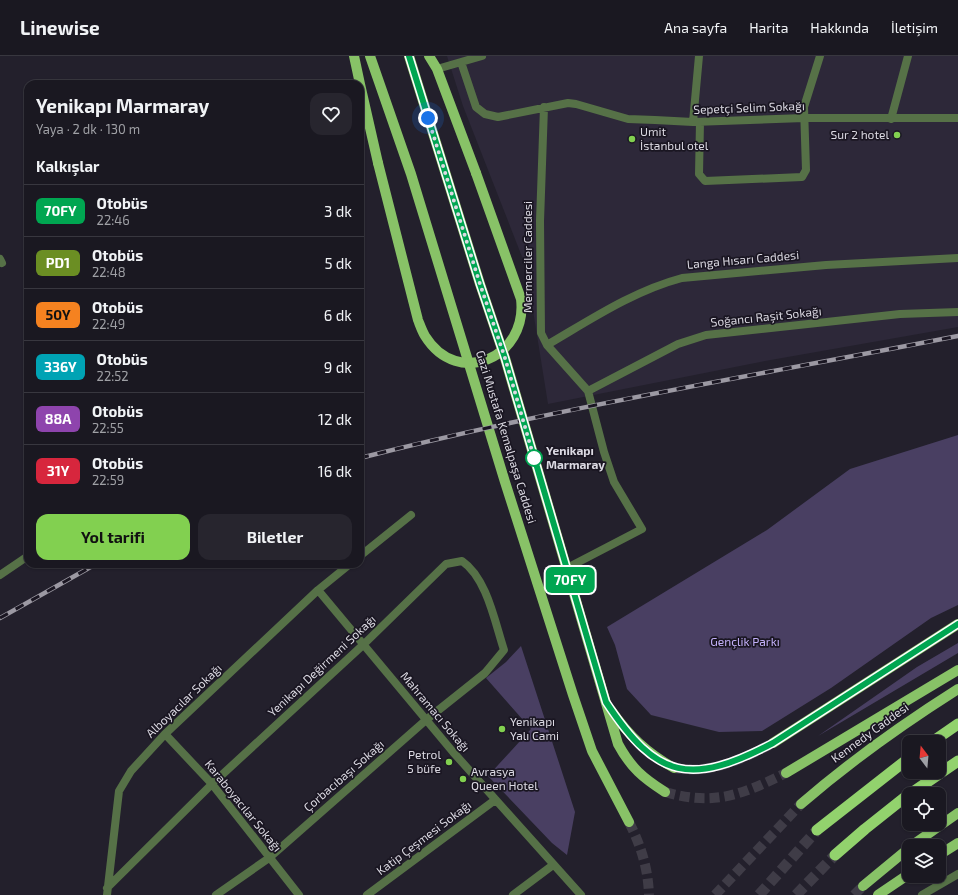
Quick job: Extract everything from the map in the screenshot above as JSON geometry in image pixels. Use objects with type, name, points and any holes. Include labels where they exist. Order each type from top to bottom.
[{"type":"highway","points":[[942,735],[958,724]]},
{"type":"highway","points":[[919,787],[958,761]]},
{"type":"highway","points":[[817,830],[902,763]]},
{"type":"highway","points":[[835,855],[864,828],[902,799]]},
{"type":"main road","points":[[354,56],[359,80]]},
{"type":"main road","name":"Gazi Mustafa Kemalpaşa Caddesi","points":[[370,56],[414,182],[505,482],[573,695],[592,751],[629,822]]},
{"type":"main road","name":"Gazi Mustafa Kemalpaşa Caddesi","points":[[409,56],[480,284],[505,358],[618,744],[628,763],[642,776],[665,792]]},
{"type":"main road","points":[[364,102],[418,320],[425,336],[443,355],[455,361],[477,363],[491,359],[501,352],[512,340],[519,327],[522,312],[521,300],[438,69],[429,56]]},
{"type":"main road","points":[[773,743],[958,624]]},
{"type":"main road","points":[[786,773],[958,670]]},
{"type":"main road","name":"Kennedy Caddesi","points":[[801,804],[852,762],[905,723],[958,689]]},
{"type":"main road","points":[[606,702],[621,725],[639,744],[655,758],[674,768]]},
{"type":"main road","points":[[921,839],[958,813]]},
{"type":"main road","points":[[946,851],[958,843]]},
{"type":"main road","points":[[863,886],[902,854]]},
{"type":"main road","points":[[878,895],[902,879]]},
{"type":"street","points":[[438,69],[482,56]]},
{"type":"street","points":[[699,56],[696,122],[699,174],[704,181],[802,177],[806,170],[804,107],[820,56]]},
{"type":"street","points":[[891,120],[908,56]]},
{"type":"street","name":"Sepetçi Selim Sokağı","points":[[461,62],[476,107],[485,114],[498,117],[568,103],[628,119],[696,122],[804,118],[891,120],[958,118]]},
{"type":"street","name":"Mermerciler Caddesi","points":[[544,107],[540,221],[541,333],[548,345],[588,391]]},
{"type":"street","name":"Langa Hısarı Caddesi","points":[[548,345],[620,302],[662,283],[682,278],[826,265],[958,258]]},
{"type":"street","name":"Soğancı Raşit Sokağı","points":[[588,391],[678,344],[706,335],[900,314],[958,312]]},
{"type":"street","points":[[567,568],[642,529],[614,482],[604,452],[588,391]]},
{"type":"street","points":[[364,553],[411,515]]},
{"type":"street","points":[[0,575],[24,559]]},
{"type":"street","name":"Yenikapı Değirmeni Sokağı","points":[[107,891],[212,784],[363,645],[446,564],[462,561],[471,567],[485,593],[504,650],[485,673]]},
{"type":"street","name":"Alboyacılar Sokağı","points":[[107,891],[119,791],[131,771],[165,734],[318,590],[345,568]]},
{"type":"street","name":"Mahramacı Sokağı","points":[[318,590],[426,720],[495,800],[581,895]]},
{"type":"street","name":"Çorbacıbaşı Sokağı","points":[[216,895],[269,858],[426,720],[485,673]]},
{"type":"street","name":"Karaboyacılar Sokağı","points":[[165,734],[212,784],[299,895]]},
{"type":"street","name":"Katip Çeşmesi Sokağı","points":[[367,895],[495,800]]},
{"type":"street","points":[[514,895],[553,865]]},
{"type":"street","points":[[922,895],[958,874]]},
{"type":"shaded area","points":[[447,56],[958,56],[958,327],[765,361],[548,404],[526,267],[463,106]]},
{"type":"green space","name":"Gençlik Parkı","points":[[958,435],[958,605],[931,618],[831,688],[762,731],[719,732],[651,715],[627,689],[615,645],[607,627],[767,530],[850,469]]},
{"type":"green space","points":[[958,643],[958,653],[818,736],[917,667]]},
{"type":"green space","points":[[521,646],[575,812],[567,855],[552,843],[488,776],[531,729],[486,678],[506,662]]},
{"type":"tunnel","points":[[674,768],[701,769],[725,764],[749,755],[773,743]]},
{"type":"tunnel","points":[[665,792],[699,798],[727,796],[755,787],[786,773]]},
{"type":"tunnel","points":[[715,895],[801,804]]},
{"type":"tunnel","points":[[629,822],[643,857],[649,895]]},
{"type":"tunnel","points":[[759,895],[817,830]]},
{"type":"tunnel","points":[[796,895],[835,855]]},
{"type":"tunnel","points":[[854,895],[863,886]]},
{"type":"railway","points":[[364,457],[508,423],[958,336]]},
{"type":"railway","points":[[0,618],[89,568]]},
{"type":"bus line","name":"70FY","points":[[409,56],[480,284],[505,358],[606,702],[621,725],[639,744],[655,758],[674,768],[703,770],[740,760],[773,743],[958,624]]},
{"type":"place","name":"Sur 2 hotel","points":[[897,135]]},
{"type":"place","name":"Umit İstanbul otel","points":[[632,139]]},
{"type":"place","name":"Yenikapı Marmaray","points":[[534,458]]},
{"type":"place","name":"Yenikapı Yalı Cami","points":[[502,729]]},
{"type":"place","name":"Petrol 5 büfe","points":[[449,762]]},
{"type":"place","name":"Avrasya Queen Hotel","points":[[463,779]]},
{"type":"route","points":[[428,118],[505,358],[534,458]]}]
